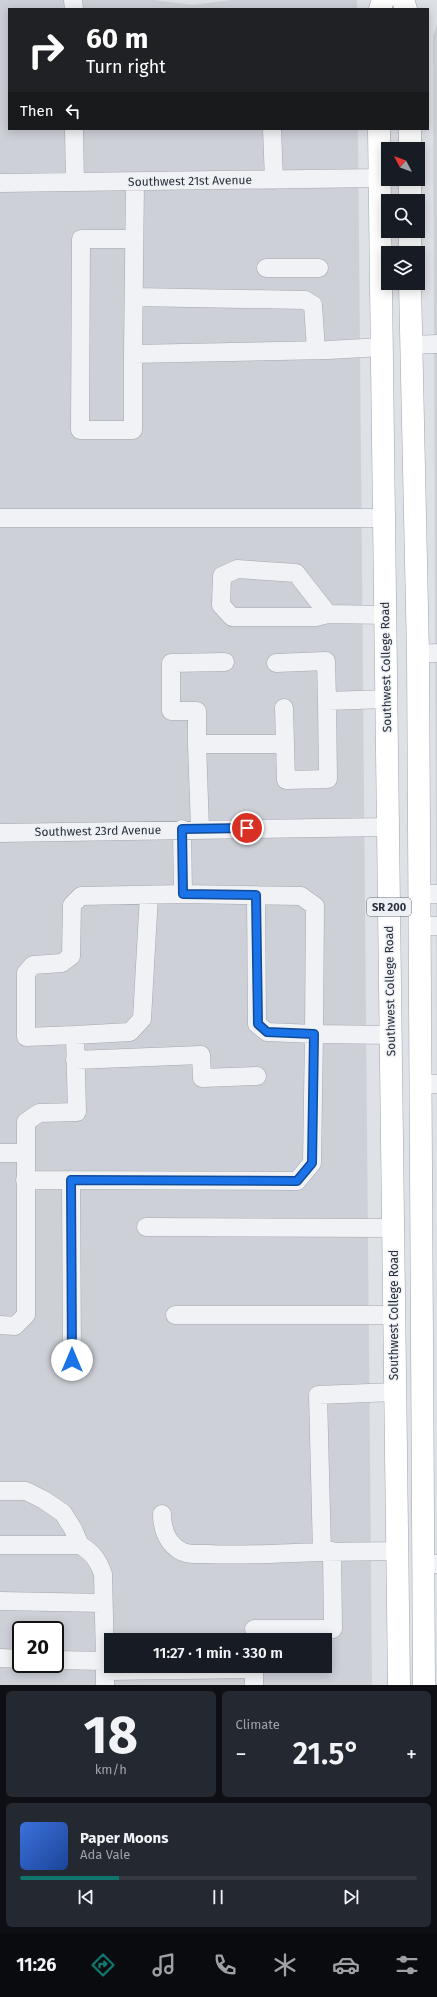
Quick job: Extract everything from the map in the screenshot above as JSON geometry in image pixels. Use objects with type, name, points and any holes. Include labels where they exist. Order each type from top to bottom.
[{"type":"main road","name":"Southwest College Road","points":[[379,130],[395,1315],[394,1392],[398,1551],[399,1685]]},
{"type":"main road","points":[[410,130],[410,142]]},
{"type":"main road","name":"SR 200","points":[[410,290],[410,345],[428,654],[430,1564],[424,1685]]},
{"type":"street","points":[[74,130],[74,182]]},
{"type":"street","points":[[272,130],[274,180]]},
{"type":"street","name":"Southwest 21st Avenue","points":[[0,183],[379,178]]},
{"type":"street","points":[[134,239],[81,240],[80,430],[133,430],[135,182]]},
{"type":"street","points":[[266,268],[319,268]]},
{"type":"street","points":[[134,297],[305,300],[313,305],[316,350]]},
{"type":"street","points":[[410,345],[437,344]]},
{"type":"street","points":[[133,354],[316,350],[382,346]]},
{"type":"street","points":[[0,518],[384,518]]},
{"type":"street","points":[[328,614],[296,573],[237,569],[222,576],[221,605],[232,617],[316,617],[328,614],[386,615]]},
{"type":"street","points":[[183,894],[191,829],[197,744],[197,711],[171,712],[171,663],[225,662]]},
{"type":"street","points":[[276,663],[326,662],[328,779],[286,780],[284,708]]},
{"type":"street","points":[[327,701],[387,699]]},
{"type":"street","points":[[197,744],[285,744]]},
{"type":"street","name":"Southwest 23rd Avenue","points":[[0,833],[388,827]]},
{"type":"street","points":[[25,1180],[297,1181],[312,1163],[315,906],[301,896],[183,894],[81,896],[72,905],[71,956],[62,963],[33,965],[26,972],[26,1037],[130,1032],[142,1019],[149,895]]},
{"type":"street","points":[[256,895],[258,1024],[267,1032],[391,1035]]},
{"type":"street","points":[[0,1325],[15,1326],[26,1315],[26,1122],[39,1113],[77,1112],[75,1035]]},
{"type":"street","points":[[76,1060],[201,1055],[202,1078],[257,1076]]},
{"type":"street","points":[[0,1153],[25,1153]]},
{"type":"street","points":[[71,1180],[72,1360]]},
{"type":"street","points":[[146,1227],[393,1228]]},
{"type":"street","points":[[175,1315],[395,1315]]},
{"type":"street","points":[[254,1629],[333,1629],[318,1394],[394,1392]]},
{"type":"street","points":[[0,1491],[26,1491],[44,1500],[63,1513],[73,1529],[80,1545],[89,1551],[98,1561],[103,1574],[104,1633]]},
{"type":"street","points":[[162,1514],[162,1524],[168,1540],[177,1549],[185,1553],[220,1555],[398,1551]]},
{"type":"street","points":[[0,1545],[80,1545]]},
{"type":"street","points":[[0,1601],[104,1603]]},
{"type":"street","points":[[0,1658],[12,1659]]},
{"type":"street","points":[[64,1662],[104,1672]]},
{"type":"street","points":[[254,1673],[254,1685]]},
{"type":"shaded area","points":[[0,0],[154,0],[193,5],[231,0],[357,0],[357,8],[8,8],[8,130],[358,130],[372,1685],[0,1685]]},
{"type":"shaded area","points":[[437,25],[437,1116],[433,36]]},
{"type":"route","points":[[72,1360],[71,1180],[297,1181],[312,1163],[314,1034],[267,1032],[258,1024],[256,895],[183,894],[182,829],[247,828]]}]
